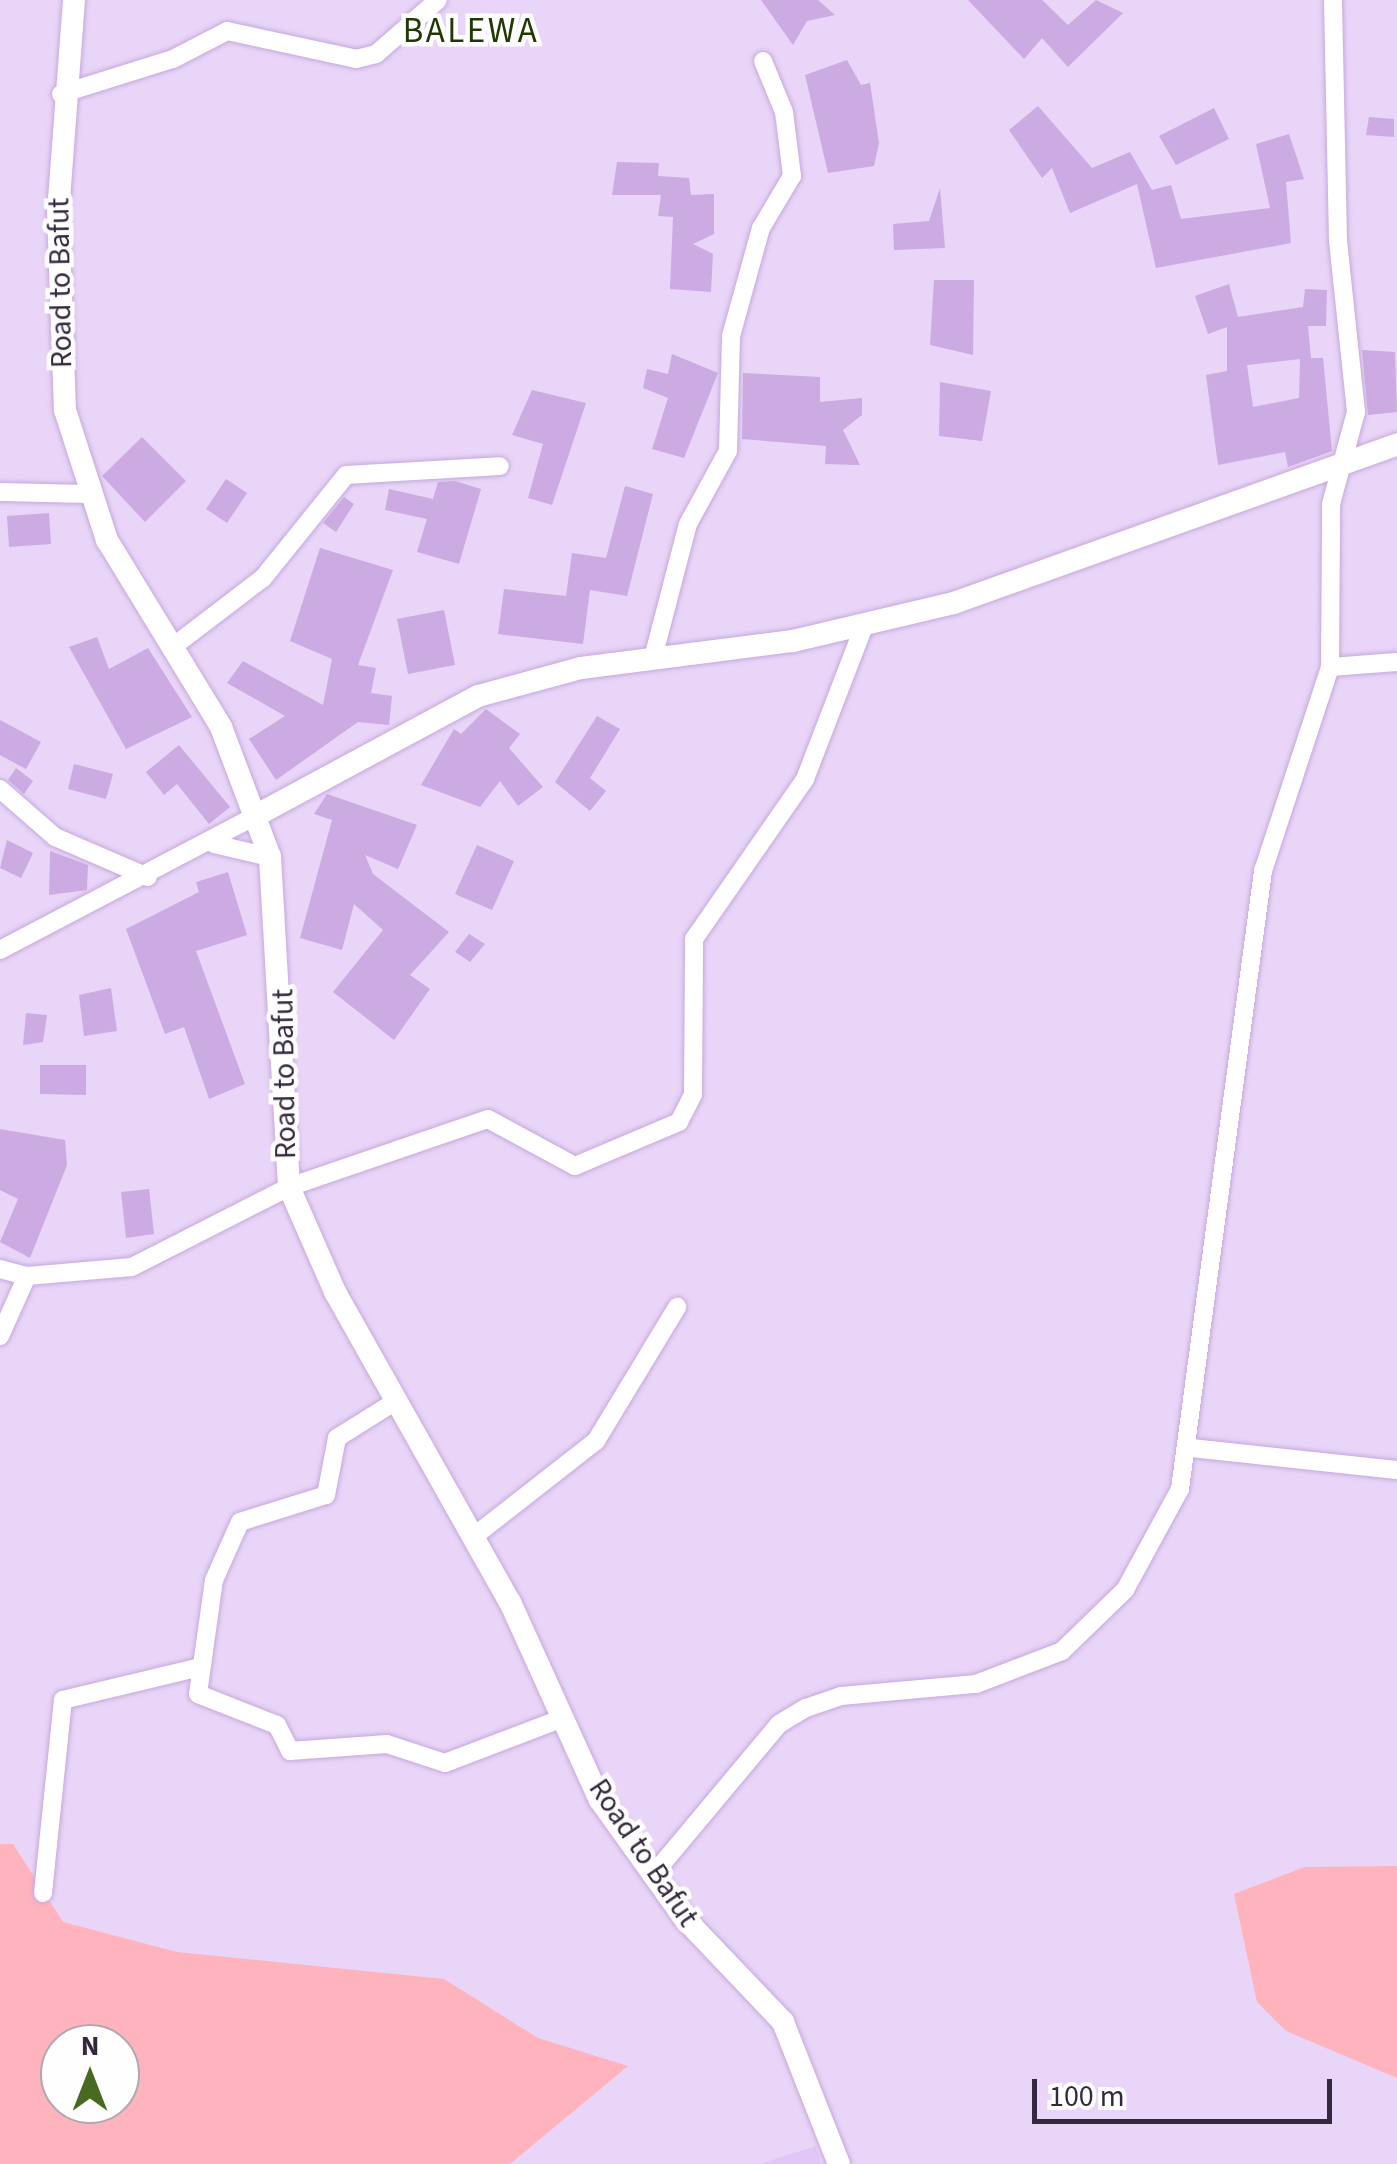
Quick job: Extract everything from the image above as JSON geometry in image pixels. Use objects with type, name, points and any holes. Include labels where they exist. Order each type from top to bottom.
[{"type":"street","name":"Road to Bafut","points":[[74,0],[60,94],[62,366],[88,494],[174,646],[257,815],[270,857],[289,1187],[396,1401],[473,1537],[600,1800],[704,1942],[749,1978],[799,2049],[839,2164]]},
{"type":"street","points":[[60,94],[173,60],[227,31],[356,60],[376,54],[438,0]]},
{"type":"street","points":[[652,1876],[779,1724],[806,1708],[841,1696],[976,1684],[1062,1651],[1125,1590],[1160,1534],[1191,1448],[1263,870],[1330,668],[1338,465],[1356,412],[1338,240],[1332,0]]},
{"type":"street","points":[[653,658],[688,524],[728,451],[731,336],[761,228],[792,176],[784,112],[763,62]]},
{"type":"street","points":[[0,950],[214,844],[257,815],[478,696],[653,658],[864,626],[954,603],[1397,444]]},
{"type":"street","points":[[174,646],[263,578],[346,475],[500,466]]},
{"type":"street","points":[[0,492],[88,494]]},
{"type":"street","points":[[0,1269],[26,1276],[161,1258],[289,1187],[488,1119],[575,1166],[679,1122],[693,1094],[694,938],[805,779],[864,626]]},
{"type":"street","points":[[1330,668],[1397,662]]},
{"type":"street","points":[[0,789],[55,837],[148,876]]},
{"type":"street","points":[[214,844],[270,857]]},
{"type":"street","points":[[0,1336],[26,1276]]},
{"type":"street","points":[[473,1537],[596,1441],[677,1308]]},
{"type":"street","points":[[396,1401],[337,1438],[326,1494],[240,1522],[214,1580],[198,1694],[277,1725],[290,1751],[387,1744],[445,1763],[563,1718]]},
{"type":"street","points":[[1191,1448],[1397,1470]]},
{"type":"street","points":[[43,1892],[62,1700],[132,1690],[200,1667]]},
{"type":"shaded area","points":[[0,1844],[13,1844],[63,1922],[177,1952],[444,1979],[538,2038],[628,2066],[510,2164],[0,2164]]},
{"type":"shaded area","points":[[1397,1866],[1397,2078],[1286,2031],[1257,2002],[1234,1894],[1305,1867]]},
{"type":"shaded area","points":[[816,2146],[821,2164],[760,2164]]},
{"type":"building","points":[[761,0],[818,0],[835,15],[807,21],[793,45]]},
{"type":"building","points":[[968,0],[1042,0],[1068,25],[1096,0],[1123,13],[1068,67],[1042,38],[1024,59]]},
{"type":"building","points":[[847,60],[861,85],[870,83],[879,143],[874,166],[828,173],[805,75]]},
{"type":"building","points":[[1038,106],[1092,168],[1130,152],[1152,190],[1171,185],[1181,219],[1270,208],[1256,144],[1289,134],[1304,179],[1286,182],[1291,243],[1156,268],[1137,184],[1070,213],[1052,168],[1042,178],[1009,130]]},
{"type":"building","points":[[1214,108],[1229,139],[1176,165],[1159,136]]},
{"type":"building","points":[[1369,117],[1394,119],[1394,137],[1366,135]]},
{"type":"building","points":[[617,162],[659,163],[658,176],[689,178],[691,195],[714,194],[714,234],[693,244],[713,254],[711,292],[670,289],[673,217],[658,216],[661,195],[612,195]]},
{"type":"building","points":[[940,188],[945,248],[894,250],[893,224],[929,221]]},
{"type":"building","points":[[934,280],[974,280],[973,355],[930,345]]},
{"type":"building","points":[[1229,284],[1238,317],[1303,307],[1305,289],[1327,290],[1326,326],[1308,326],[1311,358],[1323,358],[1332,451],[1288,467],[1285,452],[1218,465],[1206,375],[1227,371],[1227,327],[1208,334],[1195,296]],"holes":[[[1300,359],[1299,398],[1253,407],[1247,365]]]},
{"type":"building","points":[[1362,350],[1395,352],[1397,412],[1368,415]]},
{"type":"building","points":[[672,354],[718,373],[684,458],[652,449],[668,398],[643,388],[647,369],[668,374]]},
{"type":"building","points":[[743,373],[820,377],[820,402],[862,398],[862,415],[843,430],[860,465],[825,464],[826,446],[742,439]]},
{"type":"building","points":[[940,382],[991,391],[982,441],[939,436]]},
{"type":"building","points":[[532,390],[586,403],[552,505],[528,498],[543,444],[512,435]]},
{"type":"building","points":[[142,437],[186,481],[145,522],[102,476]]},
{"type":"building","points":[[226,479],[247,493],[227,523],[206,509]]},
{"type":"building","points":[[455,481],[481,489],[459,564],[417,552],[427,519],[385,510],[389,489],[433,499],[438,482]]},
{"type":"building","points":[[625,486],[653,494],[627,596],[590,590],[583,644],[498,634],[504,589],[566,596],[572,553],[606,558]]},
{"type":"building","points":[[344,497],[354,504],[336,532],[323,523]]},
{"type":"building","points":[[49,513],[51,544],[9,547],[7,516]]},
{"type":"building","points":[[320,548],[393,570],[358,665],[376,668],[371,693],[392,696],[389,725],[358,722],[276,780],[249,739],[285,716],[227,683],[243,661],[323,705],[332,659],[290,641]]},
{"type":"building","points":[[444,610],[455,665],[408,674],[397,619]]},
{"type":"building","points":[[97,637],[109,669],[148,648],[192,717],[126,749],[69,647]]},
{"type":"building","points":[[486,709],[520,734],[509,748],[543,787],[518,806],[500,781],[480,807],[421,785],[454,729],[461,734]]},
{"type":"building","points":[[597,716],[620,729],[590,778],[606,791],[590,811],[555,782]]},
{"type":"building","points":[[0,720],[41,742],[26,769],[0,755]]},
{"type":"building","points":[[179,745],[230,807],[209,824],[177,784],[164,795],[146,772]]},
{"type":"building","points":[[74,764],[113,774],[106,799],[68,789]]},
{"type":"building","points":[[16,768],[33,781],[24,794],[8,780]]},
{"type":"building","points":[[327,794],[417,825],[398,869],[365,855],[373,874],[449,932],[410,975],[430,989],[394,1040],[333,992],[383,930],[354,904],[342,950],[300,938],[332,820],[314,814]]},
{"type":"building","points":[[7,840],[33,853],[21,878],[0,868]]},
{"type":"building","points":[[477,845],[514,861],[492,910],[455,894]]},
{"type":"building","points":[[50,851],[88,865],[87,890],[49,895]]},
{"type":"building","points":[[228,872],[247,935],[196,951],[245,1084],[209,1099],[184,1027],[165,1034],[126,929],[199,892],[196,882]]},
{"type":"building","points":[[469,934],[485,944],[470,962],[455,952]]},
{"type":"building","points":[[111,988],[117,1031],[84,1036],[79,995]]},
{"type":"building","points":[[26,1013],[47,1015],[43,1042],[23,1045]]},
{"type":"building","points":[[40,1065],[86,1065],[86,1095],[40,1094]]},
{"type":"building","points":[[0,1129],[65,1140],[67,1165],[30,1258],[0,1242],[18,1199],[0,1190]]},
{"type":"building","points":[[149,1189],[154,1234],[126,1238],[121,1192]]},
{"type":"district","name":"BALEWA","points":[[471,31]]}]
